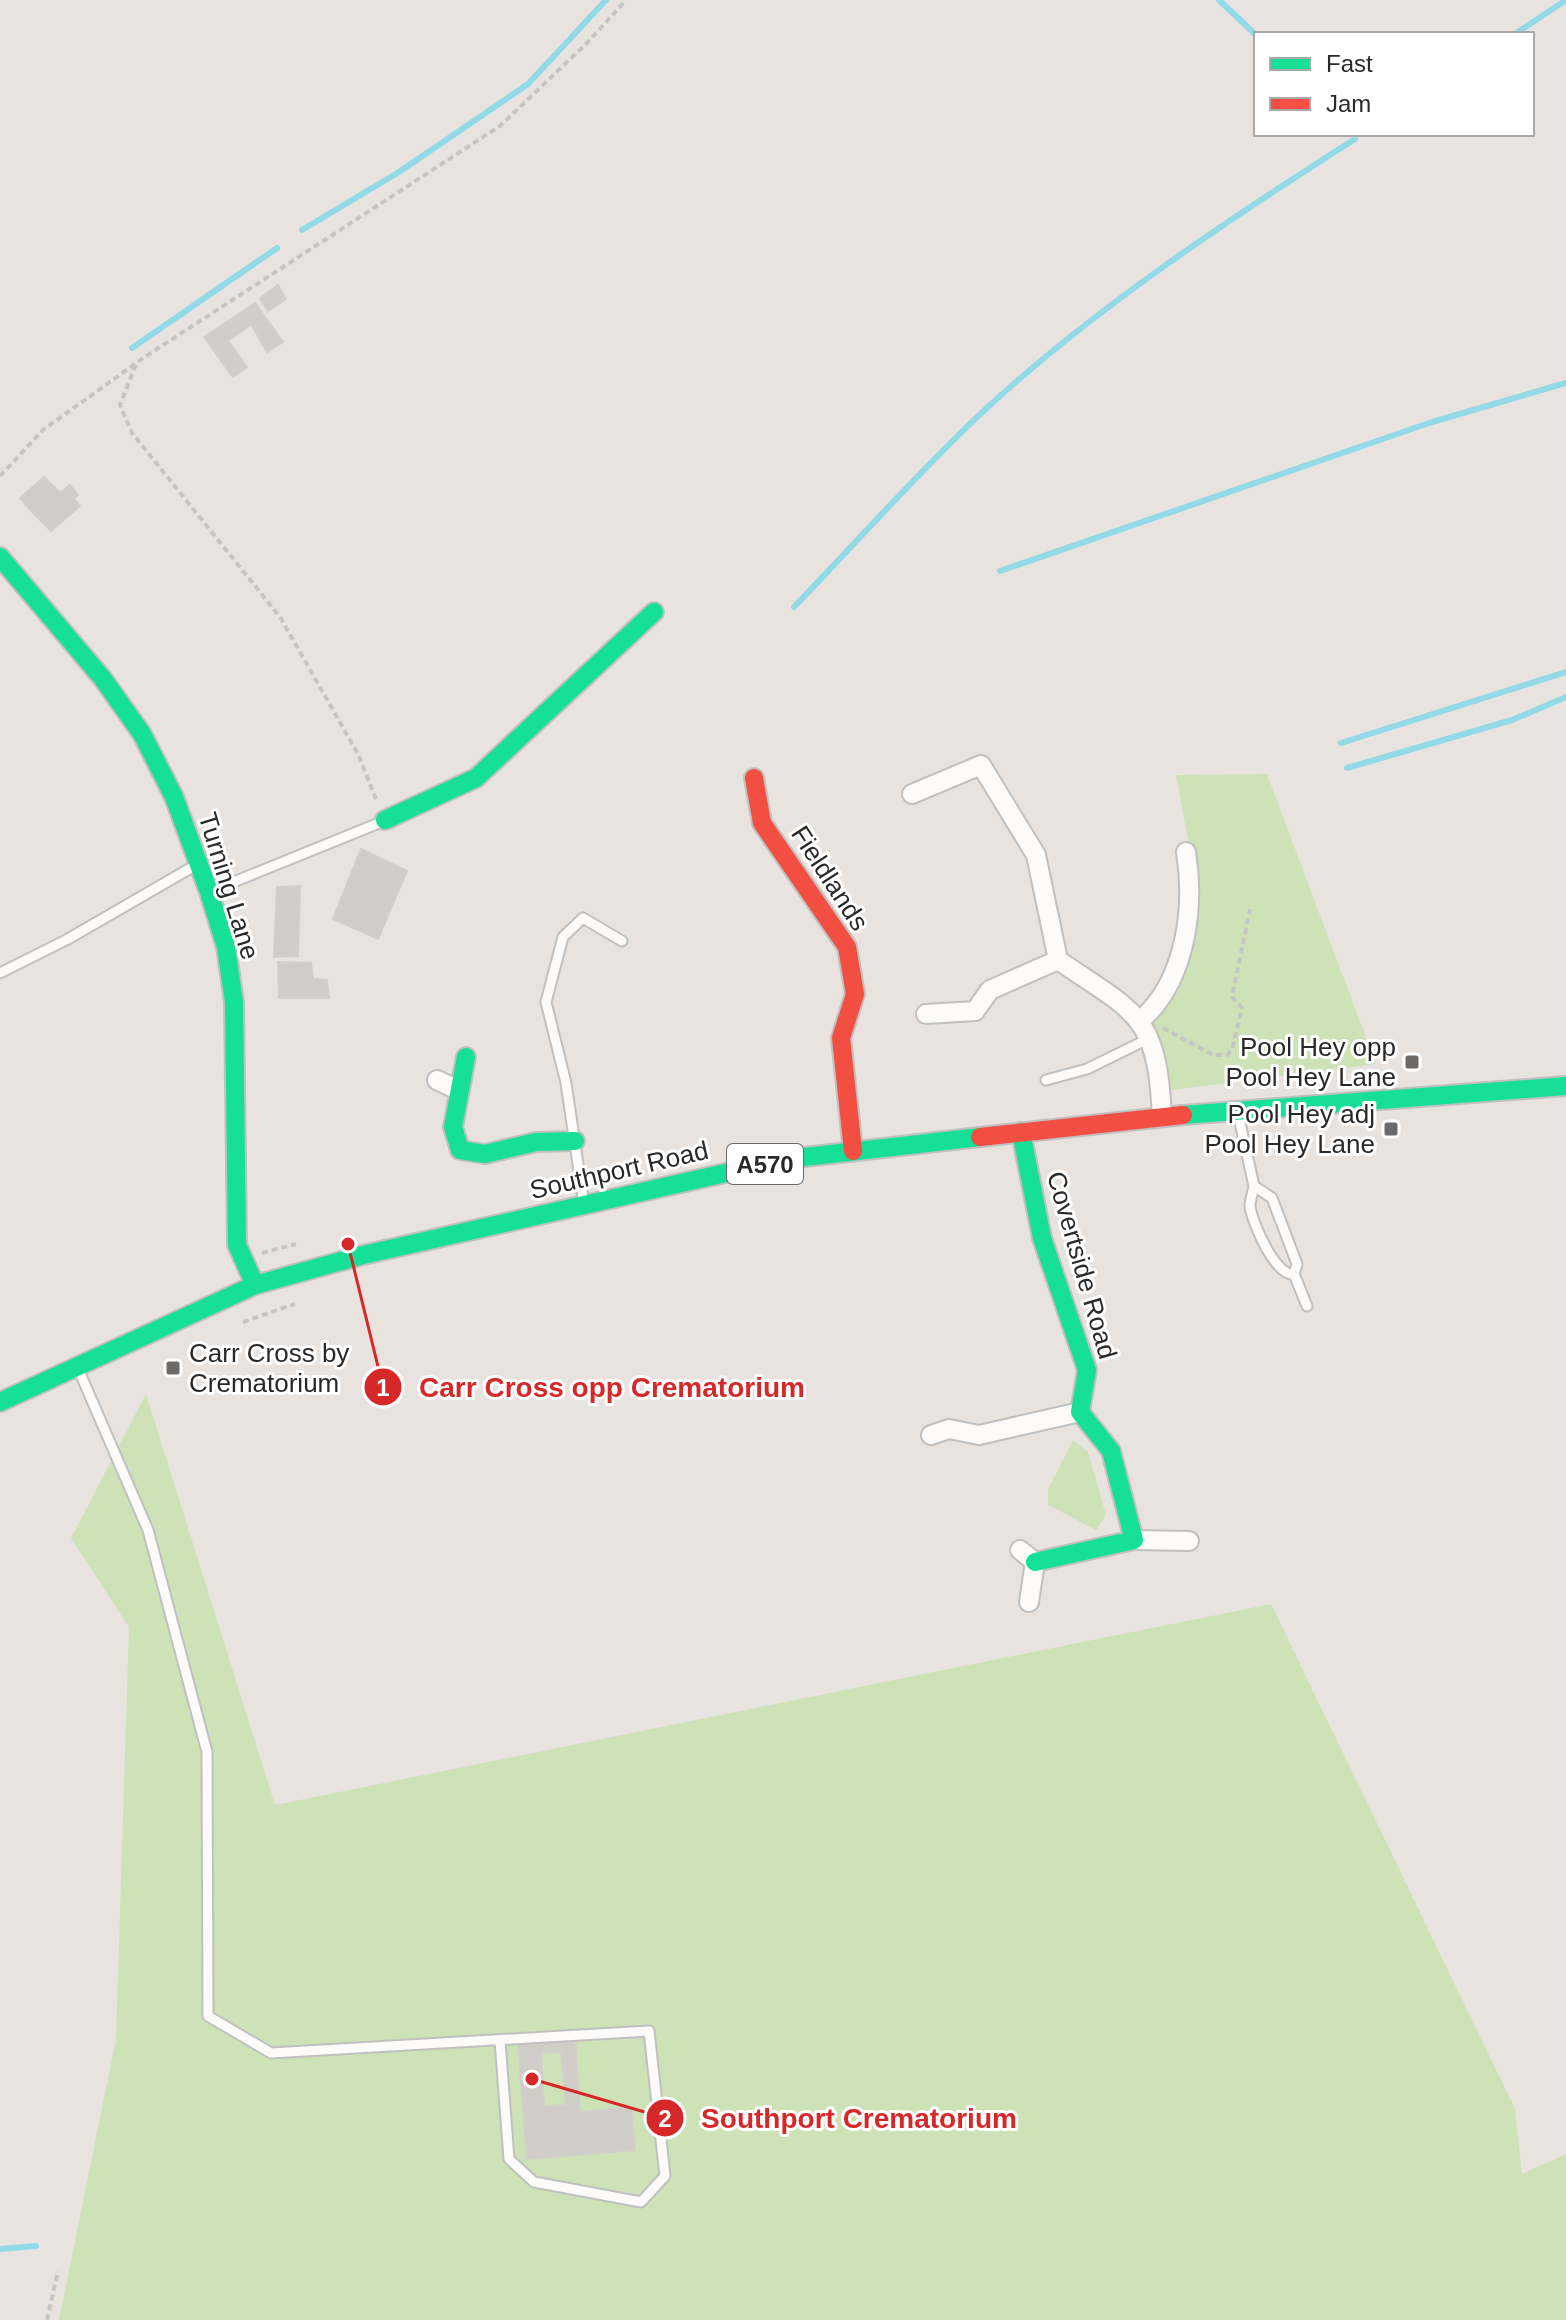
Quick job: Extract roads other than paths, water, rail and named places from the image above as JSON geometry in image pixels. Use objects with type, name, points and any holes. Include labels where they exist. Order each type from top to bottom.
[{"type":"main road","name":"Turning Lane","points":[[0,557],[103,679],[142,734],[174,797],[209,892],[226,947],[234,1002],[237,1245],[255,1285]]},
{"type":"main road","points":[[385,820],[476,778],[654,612]]},
{"type":"main road","name":"Fieldlands","points":[[754,778],[762,823],[847,947],[855,994],[841,1038],[853,1151]]},
{"type":"main road","points":[[466,1057],[453,1127],[460,1150],[485,1154],[536,1142],[575,1141]]},
{"type":"main road","name":"Southport Road","points":[[0,1402],[255,1285],[363,1255],[787,1159],[1162,1117],[1566,1086]]},
{"type":"main road","name":"Covertside Road","points":[[1021,1132],[1042,1238],[1087,1370],[1080,1412]]},
{"type":"main road","points":[[1035,1562],[1134,1540],[1111,1451],[1080,1412]]},
{"type":"street","points":[[912,794],[981,765],[1036,855],[1058,960],[1145,1029],[1157,1060],[1162,1117]]},
{"type":"street","points":[[1145,1029],[1174,979],[1187,919],[1190,876],[1186,852]]},
{"type":"street","points":[[926,1014],[975,1011],[990,990],[1058,960]]},
{"type":"street","points":[[437,1080],[458,1090]]},
{"type":"street","points":[[931,1435],[949,1429],[979,1435],[1080,1412]]},
{"type":"street","points":[[1134,1540],[1189,1541]]},
{"type":"street","points":[[1020,1550],[1035,1562],[1029,1602]]},
{"type":"lane","points":[[209,892],[385,820]]},
{"type":"lane","points":[[0,973],[68,939],[199,864]]},
{"type":"lane","points":[[584,1205],[566,1083],[546,1002],[563,937],[583,918],[622,941]]},
{"type":"lane","points":[[1046,1080],[1087,1069],[1145,1029]]},
{"type":"lane","points":[[1237,1111],[1254,1186],[1250,1206],[1273,1261],[1283,1272],[1294,1274]]},
{"type":"lane","points":[[1254,1186],[1272,1198],[1297,1264],[1294,1274],[1307,1306]]},
{"type":"lane","points":[[77,1366],[148,1530],[207,1752],[208,2016],[271,2053],[649,2031],[665,2176],[641,2202],[534,2182],[509,2159],[500,2041]]},
{"type":"waterway","points":[[302,230],[399,172],[528,84],[606,0]]},
{"type":"waterway","points":[[1219,0],[1254,33]]},
{"type":"waterway","points":[[1518,32],[1566,0]]},
{"type":"waterway","points":[[794,607],[975,419],[1063,342],[1158,270],[1355,139],[1354,136]]},
{"type":"waterway","points":[[132,348],[277,248]]},
{"type":"waterway","points":[[1000,571],[1432,422],[1566,383]]},
{"type":"waterway","points":[[1341,743],[1566,672]]},
{"type":"waterway","points":[[1347,768],[1512,720],[1566,697]]},
{"type":"waterway","points":[[0,2249],[36,2246]]},
{"type":"place","name":"Pool Hey opp Pool Hey Lane","points":[[1412,1062]]},
{"type":"place","name":"Pool Hey adj Pool Hey Lane","points":[[1391,1129]]},
{"type":"place","name":"Carr Cross opp Crematorium","points":[[348,1244]]},
{"type":"place","name":"Carr Cross by Crematorium","points":[[173,1368]]},
{"type":"place","name":"Southport Crematorium","points":[[532,2079]]}]
